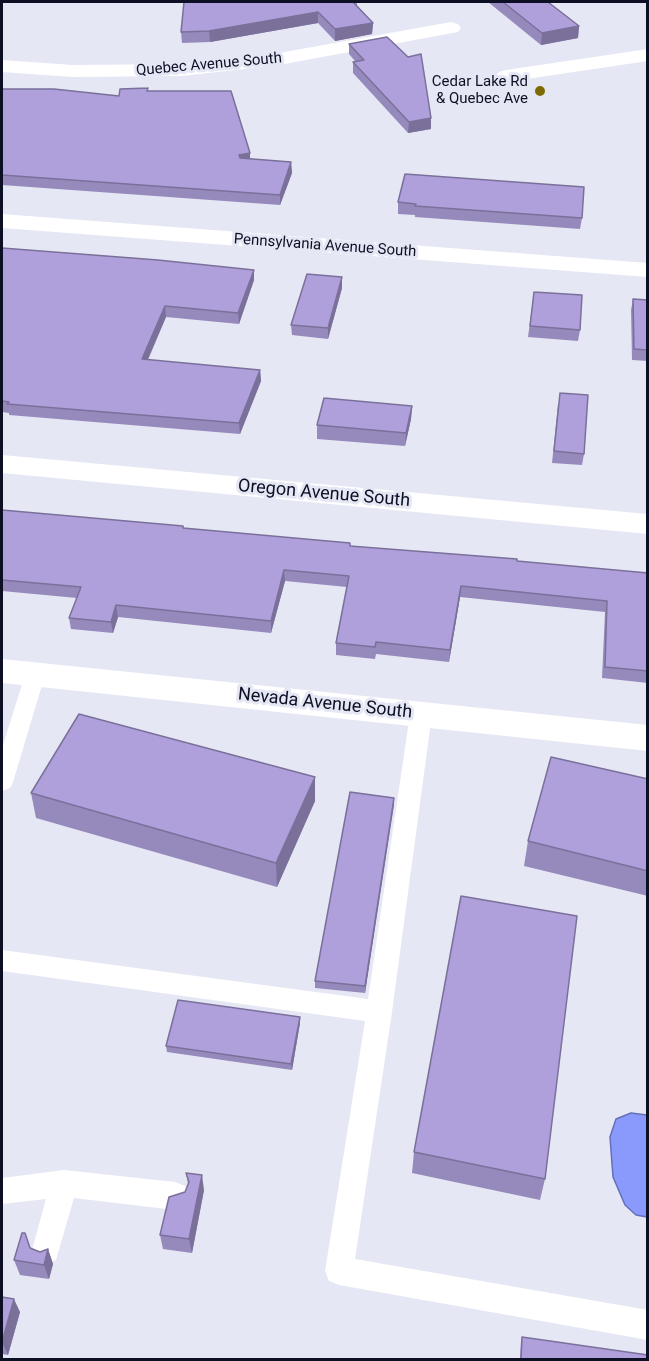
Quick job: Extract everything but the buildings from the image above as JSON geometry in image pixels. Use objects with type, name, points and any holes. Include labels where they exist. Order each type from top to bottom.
[{"type":"street","name":"Quebec Avenue South","points":[[2,66],[74,72],[193,69],[279,59],[451,28]]},
{"type":"street","points":[[506,76],[648,55]]},
{"type":"street","name":"Pennsylvania Avenue South","points":[[2,221],[648,270]]},
{"type":"street","name":"Oregon Avenue South","points":[[2,464],[648,524]]},
{"type":"street","name":"Nevada Avenue South","points":[[2,671],[648,738]]},
{"type":"lane","points":[[2,782],[35,675]]},
{"type":"lane","points":[[421,714],[379,1012],[339,1271],[648,1325]]},
{"type":"lane","points":[[2,961],[379,1012]]},
{"type":"lane","points":[[46,1250],[64,1183]]},
{"type":"lane","points":[[2,1191],[64,1183],[175,1196]]},
{"type":"water","points":[[631,1113],[647,1115],[647,1217],[636,1215],[625,1205],[613,1177],[610,1137],[616,1119]]},
{"type":"place","name":"Cedar Lake Rd & Quebec Ave","points":[[540,91]]}]
